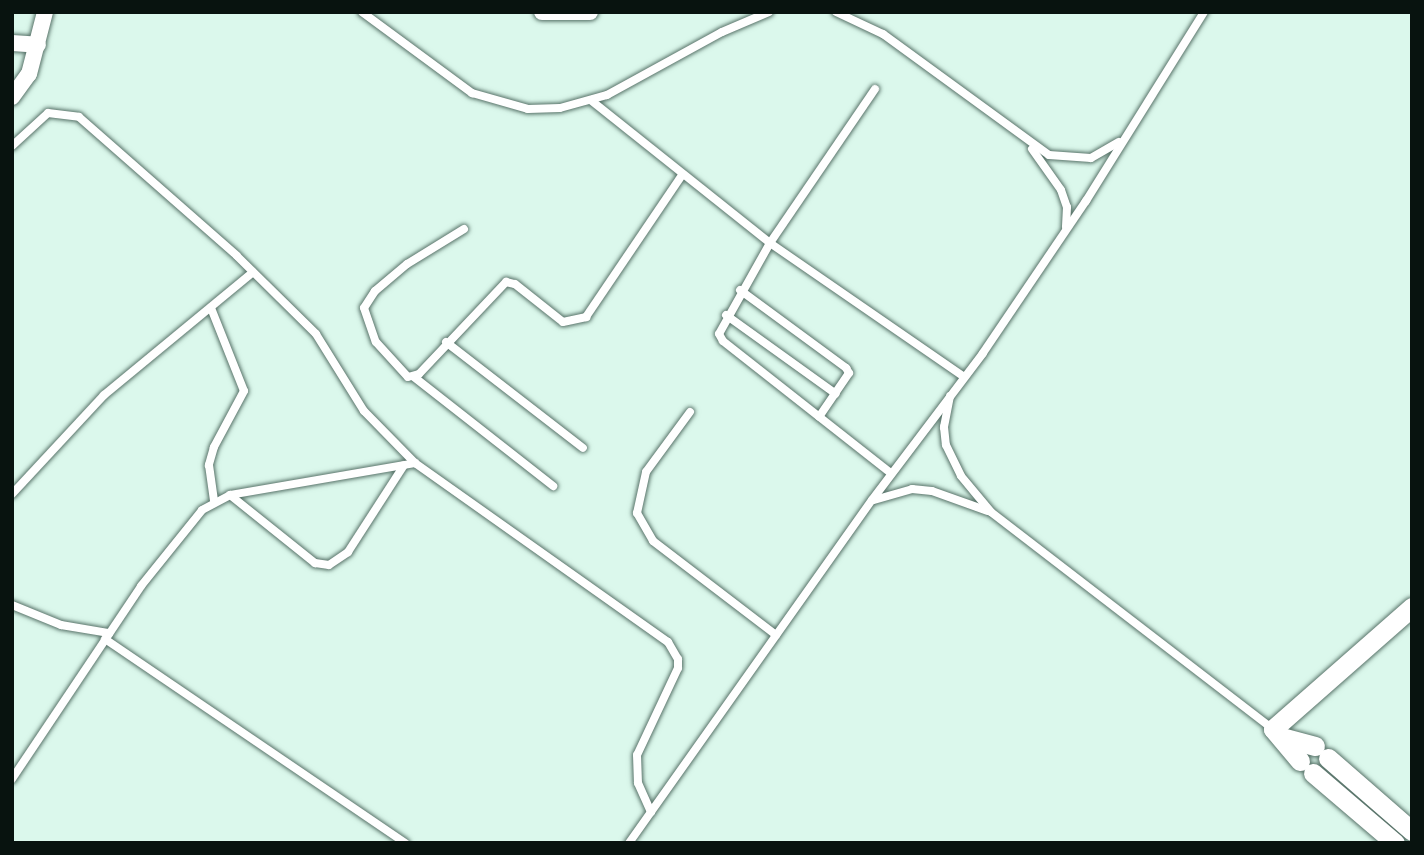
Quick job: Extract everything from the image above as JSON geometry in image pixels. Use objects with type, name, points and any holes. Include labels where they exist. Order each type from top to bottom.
[{"type":"street","points":[[12,97],[29,74],[45,12]]},
{"type":"street","points":[[542,12],[590,12]]},
{"type":"street","points":[[12,43],[38,45]]},
{"type":"street","points":[[1279,734],[1412,607]]},
{"type":"street","points":[[1279,734],[1322,752],[1395,843]]},
{"type":"street","points":[[1279,734],[1306,767],[1412,831]]},
{"type":"lane","points":[[362,12],[472,93],[528,109],[592,101],[769,12]]},
{"type":"lane","points":[[836,12],[883,34],[1028,144],[1049,155],[1082,159],[1105,153],[1129,131]]},
{"type":"lane","points":[[629,843],[1059,241],[1204,12]]},
{"type":"lane","points":[[875,89],[770,243],[719,328],[723,341],[891,473]]},
{"type":"lane","points":[[592,101],[770,243],[964,377]]},
{"type":"lane","points":[[12,146],[48,113],[79,117],[253,272],[316,334],[364,411],[415,463],[675,651],[678,668],[637,755],[638,783],[651,812]]},
{"type":"lane","points":[[1028,144],[1052,176],[1067,207],[1068,223],[1059,241]]},
{"type":"lane","points":[[414,377],[506,282],[515,284],[563,322],[586,317],[682,175]]},
{"type":"lane","points":[[464,229],[407,264],[375,291],[364,307],[376,342],[401,372],[414,377],[553,486]]},
{"type":"lane","points":[[12,494],[104,396],[253,272]]},
{"type":"lane","points":[[740,290],[846,368],[849,373],[819,417]]},
{"type":"lane","points":[[211,308],[244,391],[214,447],[209,466],[214,501]]},
{"type":"lane","points":[[726,315],[836,394]]},
{"type":"lane","points":[[446,342],[583,448]]},
{"type":"lane","points":[[951,393],[944,427],[946,445],[961,476],[991,512],[1279,734]]},
{"type":"lane","points":[[690,412],[646,472],[637,513],[653,541],[776,635]]},
{"type":"lane","points":[[12,779],[107,636],[183,533],[214,501],[230,495],[415,463]]},
{"type":"lane","points":[[230,495],[315,563],[329,565],[348,552],[404,466]]},
{"type":"lane","points":[[872,500],[912,489],[932,491],[991,512]]},
{"type":"lane","points":[[12,605],[61,625],[107,636],[405,843]]}]
